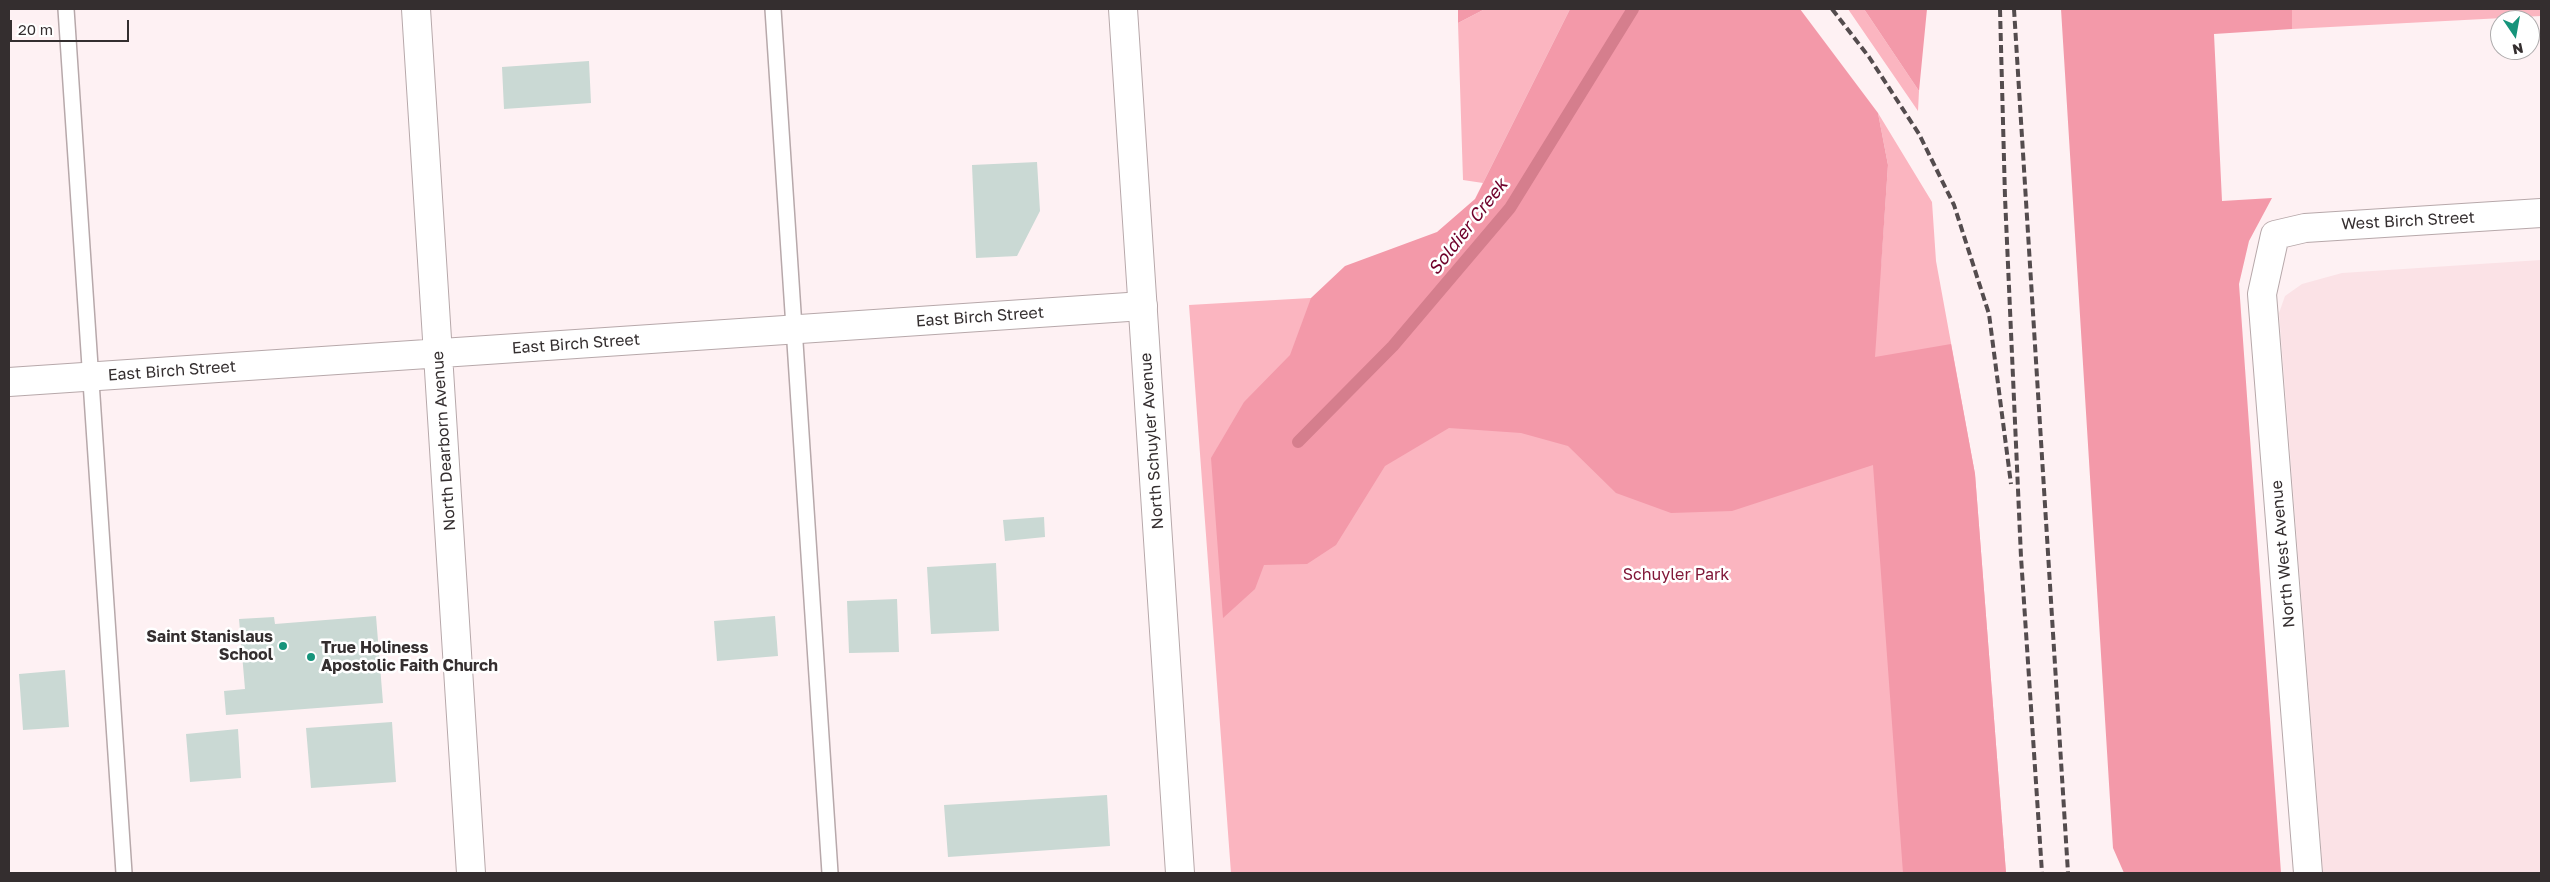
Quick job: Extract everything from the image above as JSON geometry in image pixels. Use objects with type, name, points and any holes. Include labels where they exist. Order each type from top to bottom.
[{"type":"street","name":"North Dearborn Avenue","points":[[416,9],[471,873]]},
{"type":"street","name":"North Schuyler Avenue","points":[[1123,9],[1180,873]]},
{"type":"street","name":"West Birch Street","points":[[2275,235],[2304,228],[2541,214]]},
{"type":"street","name":"North West Avenue","points":[[2275,235],[2262,294],[2308,873]]},
{"type":"street","name":"East Birch Street","points":[[9,382],[1143,306]]},
{"type":"lane","points":[[66,9],[124,873]]},
{"type":"lane","points":[[773,9],[830,873]]},
{"type":"shaded area","points":[[1458,9],[1485,9],[1458,23]]},
{"type":"shaded area","points":[[1570,9],[1800,9],[1878,113],[1888,165],[1875,357],[1951,344],[1975,474],[2006,873],[1903,873],[1873,465],[1732,511],[1671,513],[1616,493],[1568,446],[1521,433],[1449,428],[1385,466],[1336,545],[1307,564],[1264,565],[1255,589],[1223,618],[1211,458],[1244,402],[1290,355],[1311,298],[1345,266],[1437,232],[1475,199]]},
{"type":"shaded area","points":[[1864,9],[1927,9],[1919,91]]},
{"type":"shaded area","points":[[2061,9],[2292,9],[2292,29],[2214,34],[2222,201],[2272,198],[2249,241],[2239,284],[2281,873],[2124,873],[2113,848]]},
{"type":"shaded area","points":[[2541,260],[2541,873],[2323,873],[2279,313],[2285,296],[2302,284],[2342,273]]},
{"type":"green space","points":[[1485,9],[1570,9],[1483,183],[1463,180],[1458,23]]},
{"type":"green space","points":[[1848,9],[1864,9],[1919,91],[1918,111]]},
{"type":"green space","points":[[2292,9],[2541,9],[2541,16],[2540,10],[2490,10],[2490,19],[2292,29]]},
{"type":"green space","name":"Schuyler Park","points":[[1878,113],[1932,202],[1936,261],[1975,474],[2006,873],[1231,873],[1189,305],[1881,265],[1888,165]]},
{"type":"building","points":[[589,61],[591,103],[504,109],[502,67]]},
{"type":"building","points":[[1037,162],[1040,211],[1017,256],[976,258],[972,165]]},
{"type":"building","points":[[1044,517],[1045,537],[1005,541],[1003,520]]},
{"type":"building","points":[[996,563],[999,631],[931,634],[927,567]]},
{"type":"building","points":[[897,599],[899,652],[849,653],[847,601]]},
{"type":"building","name":"True Holiness Apostolic Faith Church","points":[[376,616],[383,703],[226,715],[224,691],[245,689],[239,619],[274,617],[275,624]]},
{"type":"building","points":[[775,616],[778,656],[717,661],[714,621]]},
{"type":"building","points":[[65,670],[69,727],[23,730],[19,674]]},
{"type":"building","points":[[392,722],[396,782],[311,788],[306,728]]},
{"type":"building","points":[[238,729],[241,778],[190,782],[186,734]]},
{"type":"building","points":[[1107,795],[1110,846],[948,857],[944,805]]},
{"type":"waterway","name":"Soldier Creek","points":[[1298,442],[1393,346],[1510,208],[1633,9]]},
{"type":"railway","points":[[1832,9],[1869,57],[1919,134],[1954,205],[1989,314],[2011,484]]},
{"type":"railway","points":[[2000,9],[2005,197],[2021,557],[2042,873]]},
{"type":"railway","points":[[2014,9],[2068,873]]},
{"type":"place","name":"Saint Stanislaus School","points":[[283,646]]},
{"type":"place","name":"True Holiness Apostolic Faith Church","points":[[311,657]]}]
